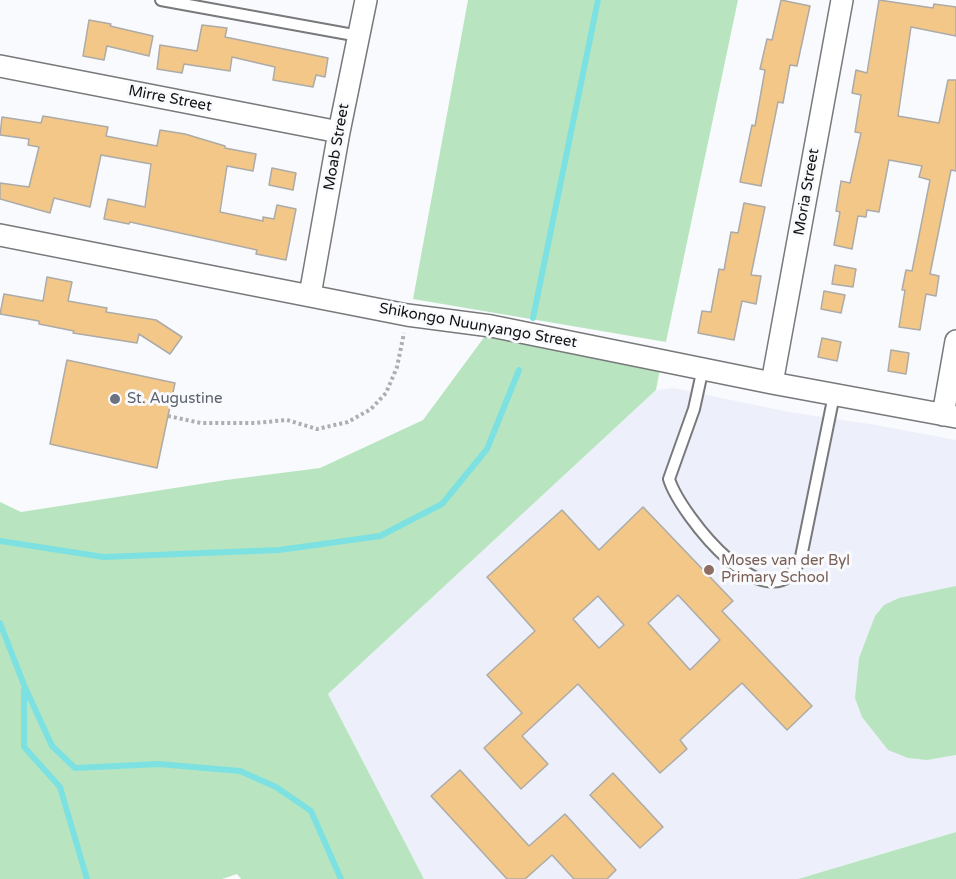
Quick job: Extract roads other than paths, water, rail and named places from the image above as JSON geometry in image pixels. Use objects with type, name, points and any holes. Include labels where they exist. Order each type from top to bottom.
[{"type":"street","name":"Moab Street","points":[[310,295],[339,132],[366,0]]},
{"type":"street","name":"Moria Street","points":[[772,383],[842,0]]},
{"type":"street","name":"Mirre Street","points":[[0,66],[339,132]]},
{"type":"street","name":"Shikongo Nuunyango Street","points":[[0,235],[407,315],[491,326],[772,383],[950,416]]},
{"type":"street","points":[[950,416],[956,341]]},
{"type":"lane","points":[[161,0],[221,5],[359,36]]},
{"type":"lane","points":[[704,368],[694,409],[669,479],[686,510],[714,547],[728,562],[749,575],[761,579],[775,581],[789,577],[797,568],[834,395]]},
{"type":"waterway","points":[[533,318],[598,0]]},
{"type":"waterway","points":[[0,541],[104,557],[279,550],[380,536],[442,504],[487,449],[519,370]]},
{"type":"waterway","points":[[0,623],[24,685],[52,746],[75,768],[159,764],[240,771],[276,787],[311,811],[341,879]]},
{"type":"waterway","points":[[24,690],[24,747],[60,787],[87,879]]},
{"type":"place","name":"St. Augustine","points":[[115,399]]},
{"type":"place","name":"Moses van der Byl Primary School","points":[[709,570]]}]
